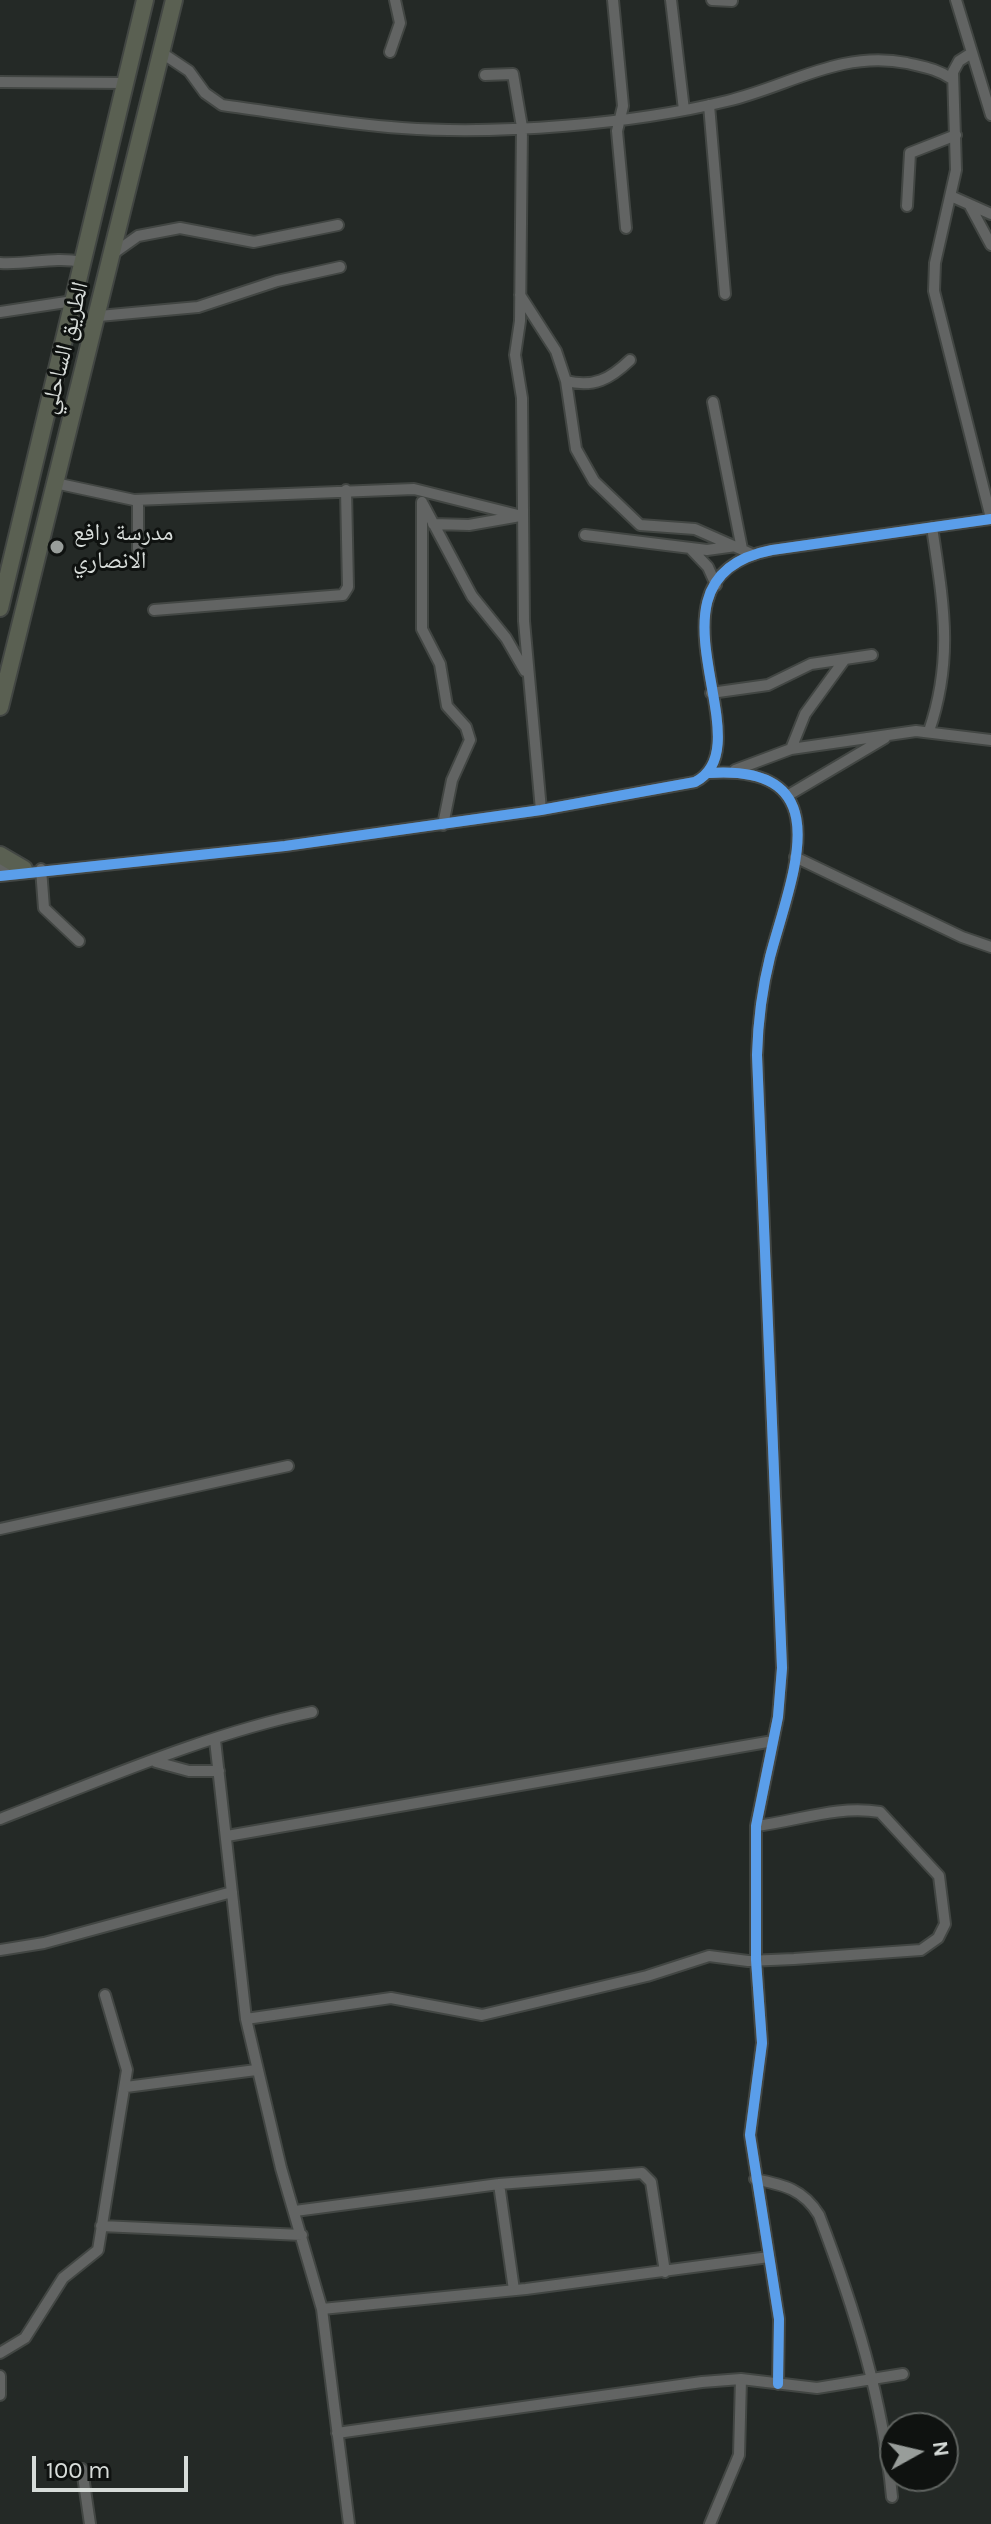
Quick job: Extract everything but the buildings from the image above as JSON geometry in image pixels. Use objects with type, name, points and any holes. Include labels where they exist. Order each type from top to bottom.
[{"type":"highway","name":"الطريق الساحلي","points":[[0,608],[2,588],[145,0]]},
{"type":"highway","name":"الطريق الساحلي","points":[[0,707],[99,316],[174,0]]},
{"type":"highway","points":[[0,855],[33,870]]},
{"type":"street","points":[[390,52],[400,23],[395,0]]},
{"type":"street","points":[[613,0],[623,106],[617,131],[626,228]]},
{"type":"street","points":[[671,0],[684,110]]},
{"type":"street","points":[[712,0],[732,1]]},
{"type":"street","points":[[956,0],[991,115]]},
{"type":"street","points":[[162,53],[189,71],[205,93],[222,105],[404,129],[522,127],[684,110],[767,89],[823,67],[856,59],[901,62],[933,69],[952,79]]},
{"type":"street","points":[[709,773],[719,751],[703,628],[706,606],[716,585],[732,567],[754,555],[991,518],[934,291],[935,263],[953,197],[956,135],[952,79],[955,66],[970,54]]},
{"type":"street","points":[[485,75],[513,74],[522,127],[520,295],[515,367],[522,398],[522,516],[528,677],[541,810]]},
{"type":"street","points":[[0,82],[125,83]]},
{"type":"street","points":[[709,105],[725,294]]},
{"type":"street","points":[[907,206],[910,153],[956,135]]},
{"type":"street","points":[[953,197],[991,214]]},
{"type":"street","points":[[969,204],[991,245]]},
{"type":"street","points":[[114,253],[138,236],[180,228],[254,242],[338,225]]},
{"type":"street","points":[[0,263],[18,264],[61,257],[82,262]]},
{"type":"street","points":[[99,316],[198,307],[277,281],[340,267]]},
{"type":"street","points":[[520,295],[549,336],[566,381],[573,437],[581,460],[629,517],[647,526],[695,529],[754,555]]},
{"type":"street","points":[[0,312],[73,301]]},
{"type":"street","points":[[566,381],[591,384],[607,380],[630,360]]},
{"type":"street","points":[[713,402],[739,548]]},
{"type":"street","points":[[55,483],[138,500],[414,489],[522,516]]},
{"type":"street","points":[[414,489],[472,596],[506,638],[528,677]]},
{"type":"street","points":[[154,610],[343,595],[348,587],[346,490]]},
{"type":"street","points":[[138,500],[138,549]]},
{"type":"street","points":[[422,502],[422,629],[440,664],[447,706],[466,727],[470,740],[452,780],[443,825]]},
{"type":"street","points":[[433,524],[478,524],[522,516]]},
{"type":"street","points":[[929,731],[941,691],[947,649],[932,527]]},
{"type":"street","points":[[585,535],[717,550],[739,548]]},
{"type":"street","points":[[688,547],[702,560],[716,585]]},
{"type":"street","points":[[711,693],[768,685],[800,667],[872,655]]},
{"type":"street","points":[[791,749],[805,714],[845,659]]},
{"type":"street","points":[[733,771],[791,749],[890,735],[929,731],[972,741],[991,740]]},
{"type":"street","points":[[787,796],[890,735]]},
{"type":"street","points":[[0,876],[33,870],[285,846],[443,825],[687,784],[709,773],[733,771],[763,776],[787,796],[799,829],[765,978],[757,1055],[782,1668],[773,1741],[756,1826],[756,1960],[762,2043],[750,2124],[755,2179],[779,2319],[778,2384]]},
{"type":"street","points":[[795,857],[929,922],[991,947]]},
{"type":"street","points":[[0,868],[33,870]]},
{"type":"street","points":[[33,870],[44,908],[79,941]]},
{"type":"street","points":[[0,1529],[288,1466]]},
{"type":"street","points":[[0,1819],[156,1762],[182,1748],[215,1740],[236,1730],[312,1712]]},
{"type":"street","points":[[215,1740],[246,2019],[256,2070],[322,2309],[349,2524]]},
{"type":"street","points":[[227,1836],[773,1741]]},
{"type":"street","points":[[156,1762],[189,1771],[219,1771]]},
{"type":"street","points":[[246,2019],[391,1998],[482,2015],[647,1976],[709,1956],[756,1960],[921,1950],[938,1938],[945,1924],[939,1876],[880,1812],[825,1811],[799,1821],[756,1826]]},
{"type":"street","points":[[0,1950],[44,1943],[190,1900],[232,1892]]},
{"type":"street","points":[[0,2353],[25,2338],[63,2278],[96,2253],[126,2087],[125,2055],[105,1995]]},
{"type":"street","points":[[126,2087],[256,2070]]},
{"type":"street","points":[[295,2211],[499,2184],[613,2174],[646,2175],[653,2188],[665,2272]]},
{"type":"street","points":[[755,2179],[803,2194],[819,2215],[874,2379],[886,2439],[892,2497]]},
{"type":"street","points":[[499,2184],[514,2290]]},
{"type":"street","points":[[101,2226],[302,2235]]},
{"type":"street","points":[[322,2309],[514,2290],[769,2257]]},
{"type":"street","points":[[337,2433],[741,2379],[817,2388],[903,2374]]},
{"type":"street","points":[[0,2376],[0,2395]]},
{"type":"street","points":[[710,2524],[739,2455],[741,2379]]},
{"type":"street","points":[[82,2469],[90,2524]]},
{"type":"cycle path","points":[[0,876],[285,846],[541,810],[695,782],[713,763],[718,734],[704,626],[710,592],[731,566],[772,550],[991,519]]},
{"type":"cycle path","points":[[709,773],[751,775],[778,787],[793,806],[798,832],[788,893],[765,981],[757,1055],[782,1668],[778,1717],[756,1826],[756,1960],[762,2043],[750,2135],[779,2319],[778,2384]]},
{"type":"place","name":"مدرسة رافع الانصاري","points":[[57,547]]}]
